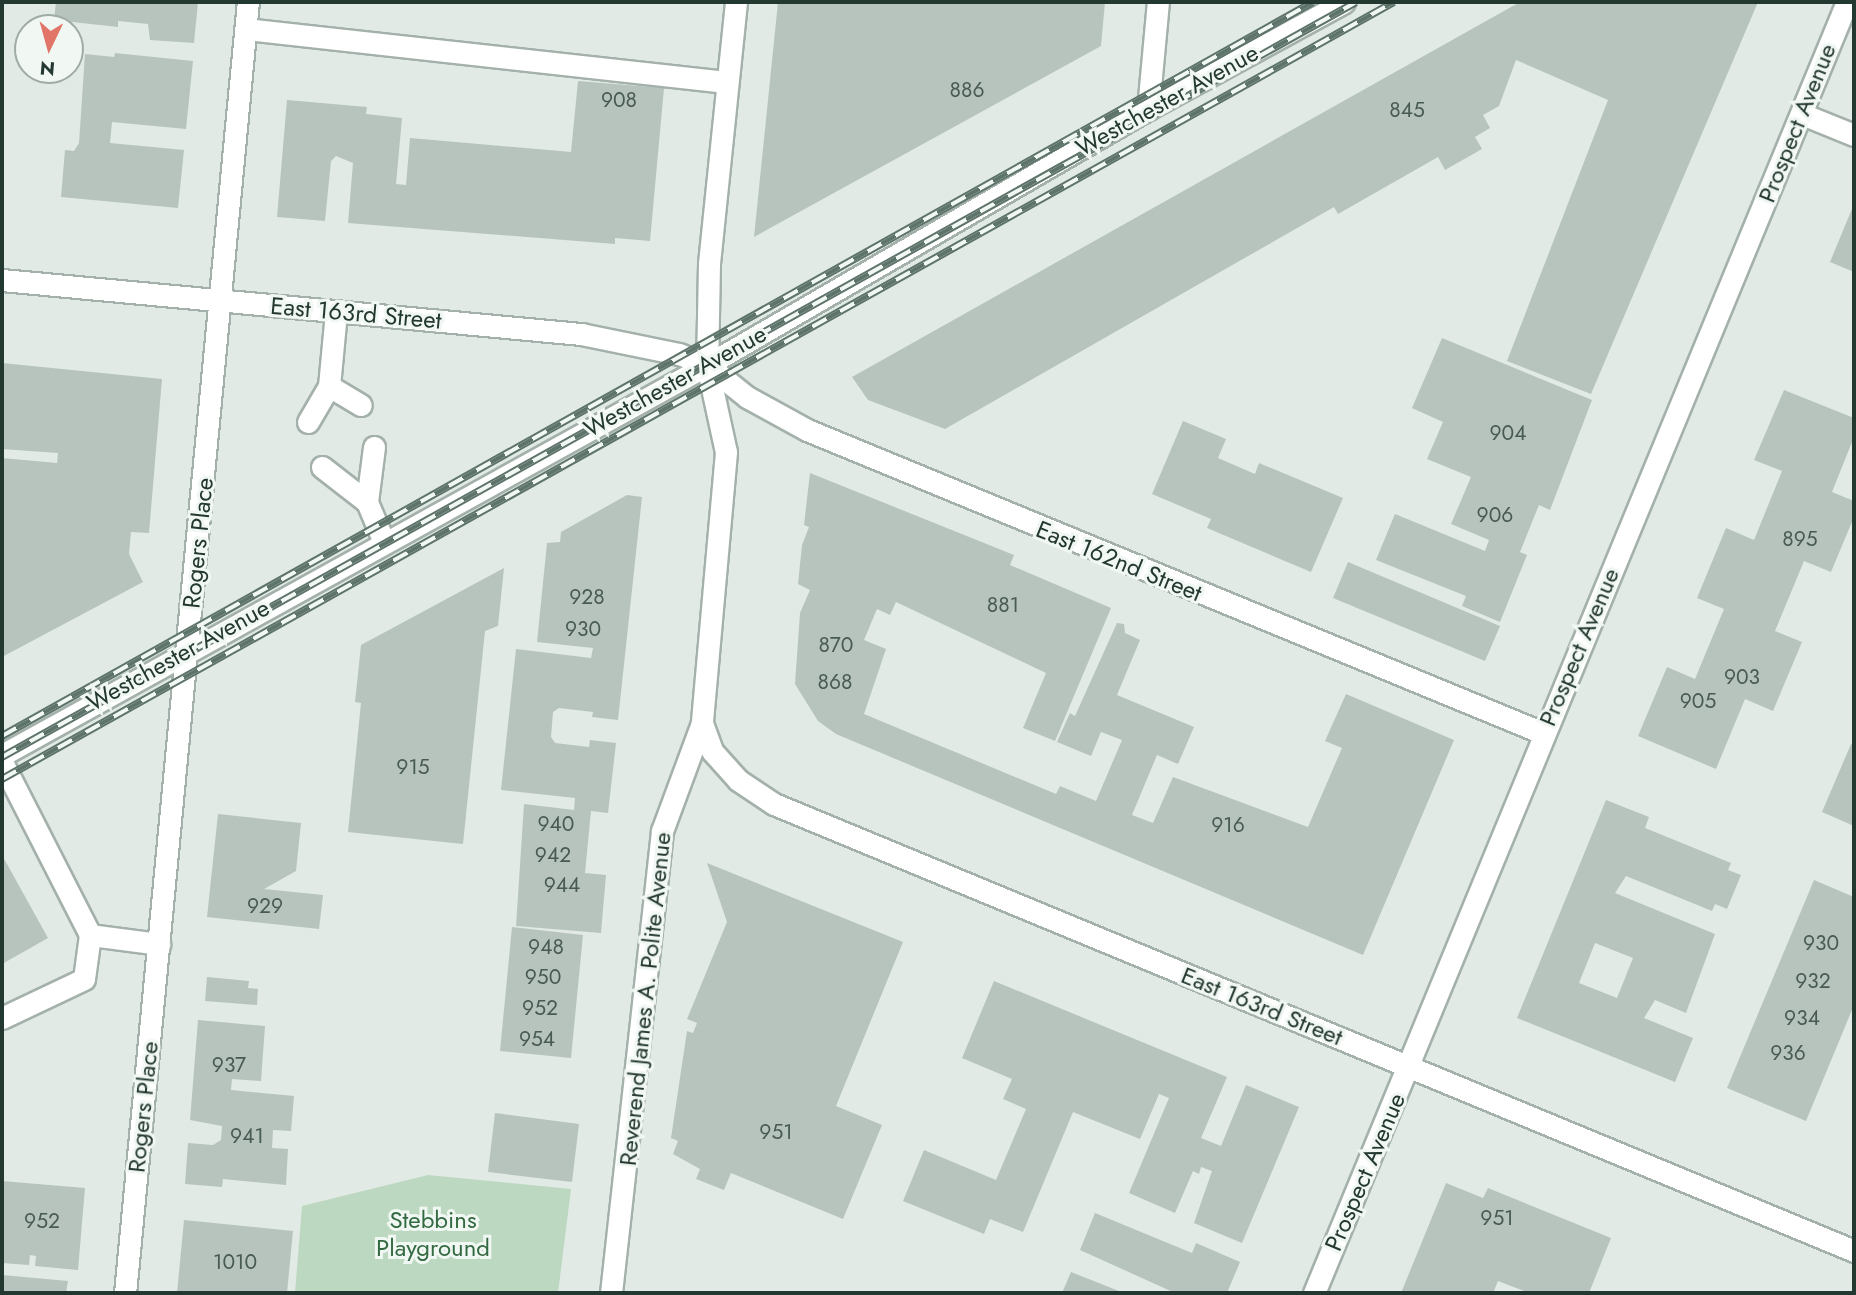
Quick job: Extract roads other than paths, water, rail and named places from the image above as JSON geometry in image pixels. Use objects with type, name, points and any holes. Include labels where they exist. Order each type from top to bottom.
[{"type":"street","name":"Rogers Place","points":[[125,1293],[248,2]]},
{"type":"street","name":"Reverend James A. Polite Avenue","points":[[611,1293],[662,831],[702,723],[726,452],[707,365],[708,277],[736,2]]},
{"type":"street","points":[[1148,109],[1158,2]]},
{"type":"street","name":"Westchester Avenue","points":[[2,755],[188,648],[707,365],[1148,109],[1344,2]]},
{"type":"street","name":"Prospect Avenue","points":[[1314,1293],[1847,2]]},
{"type":"street","points":[[246,29],[727,82]]},
{"type":"street","points":[[1802,114],[1854,135]]},
{"type":"street","name":"East 163rd Street","points":[[2,279],[581,334],[679,354],[707,365]]},
{"type":"street","points":[[308,422],[329,386],[336,312]]},
{"type":"street","name":"East 162nd Street","points":[[707,365],[747,397],[820,436],[1543,733]]},
{"type":"street","points":[[329,386],[361,405]]},
{"type":"street","points":[[367,502],[374,447]]},
{"type":"street","points":[[322,467],[367,502],[384,542]]},
{"type":"street","name":"East 163rd Street","points":[[702,723],[704,737],[723,767],[774,804],[1854,1251]]},
{"type":"street","points":[[2,762],[90,935],[84,979],[2,1017]]},
{"type":"street","points":[[90,935],[159,944]]},
{"type":"railway","points":[[2,736],[1313,2]]},
{"type":"railway","points":[[2,757],[1356,2]]},
{"type":"railway","points":[[2,779],[1394,2]]},
{"type":"park label","name":"Stebbins Playground","points":[[433,1234]]}]
